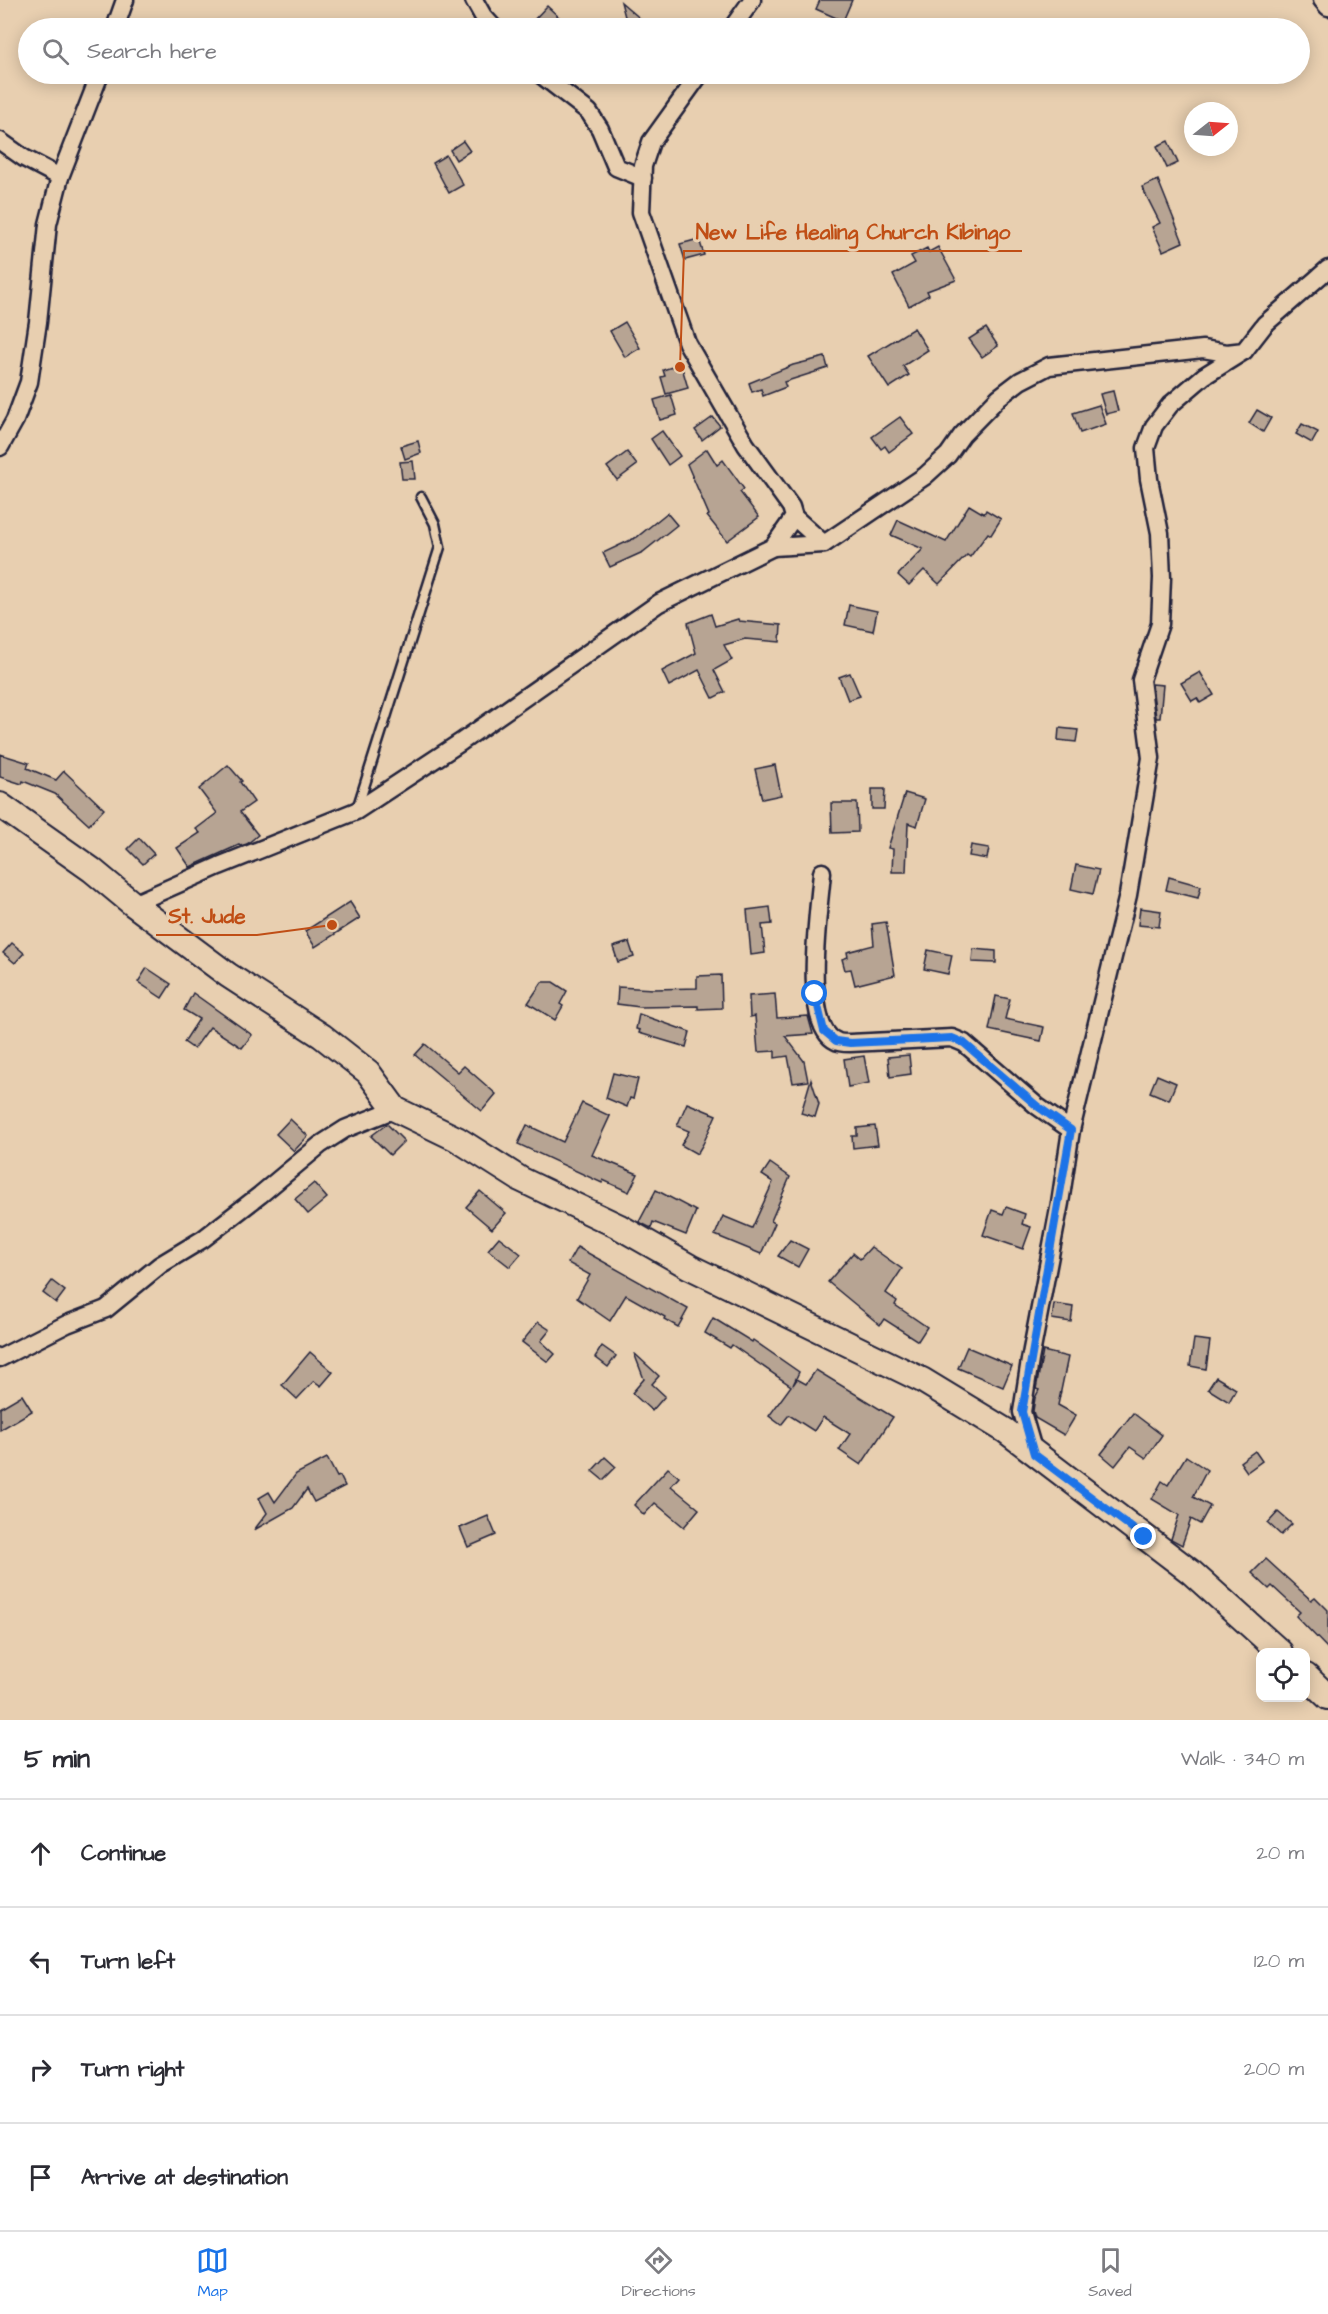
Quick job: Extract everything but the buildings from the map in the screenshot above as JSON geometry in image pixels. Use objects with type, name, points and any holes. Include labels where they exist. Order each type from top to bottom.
[{"type":"main road","points":[[0,805],[92,870],[133,904],[228,975],[322,1036],[369,1072],[395,1109],[457,1139],[520,1179],[618,1226],[690,1268],[922,1380],[1006,1431],[1191,1572],[1275,1648]]},
{"type":"main road","points":[[1310,1681],[1328,1697]]},
{"type":"street","points":[[119,18],[125,0]]},
{"type":"street","points":[[474,0],[485,18]]},
{"type":"street","points":[[739,18],[752,0]]},
{"type":"street","points":[[1322,0],[1328,7]]},
{"type":"street","points":[[0,447],[15,420],[29,382],[48,224],[60,177],[96,84]]},
{"type":"street","points":[[553,84],[589,112],[600,129],[616,167],[643,177]]},
{"type":"street","points":[[693,84],[651,142],[644,166],[641,212],[687,343],[746,446],[791,507],[794,517],[824,544]]},
{"type":"street","points":[[0,141],[24,158],[60,177]]},
{"type":"street","points":[[1034,1454],[1022,1412],[1071,1130],[1128,895],[1151,758],[1141,680],[1160,624],[1162,578],[1160,533],[1149,479],[1146,448],[1154,426],[1170,405],[1204,376],[1244,351],[1265,324],[1328,269]]},
{"type":"street","points":[[133,904],[219,866],[356,811],[461,742],[659,603],[773,547],[824,544],[925,476],[948,455],[962,435],[999,397],[1020,381],[1049,366],[1203,349],[1227,353],[1244,351]]},
{"type":"street","points":[[773,547],[794,517]]},
{"type":"street","points":[[822,872],[814,967],[815,994],[824,1031],[836,1041],[850,1043],[952,1038],[964,1043],[1037,1106],[1071,1130]]},
{"type":"street","points":[[0,1358],[67,1324],[106,1309],[160,1265],[203,1239],[236,1214],[320,1145],[345,1129],[395,1109]]},
{"type":"lane","points":[[356,811],[440,548],[435,524],[421,497]]},
{"type":"place","name":"New Life Healing Church Kibingo","points":[[680,367]]},
{"type":"place","name":"St. Jude","points":[[332,925]]},
{"type":"route","points":[[815,994],[824,1031],[836,1041],[850,1043],[952,1038],[964,1043],[1037,1106],[1071,1130],[1022,1412],[1034,1454],[1144,1537]]}]
